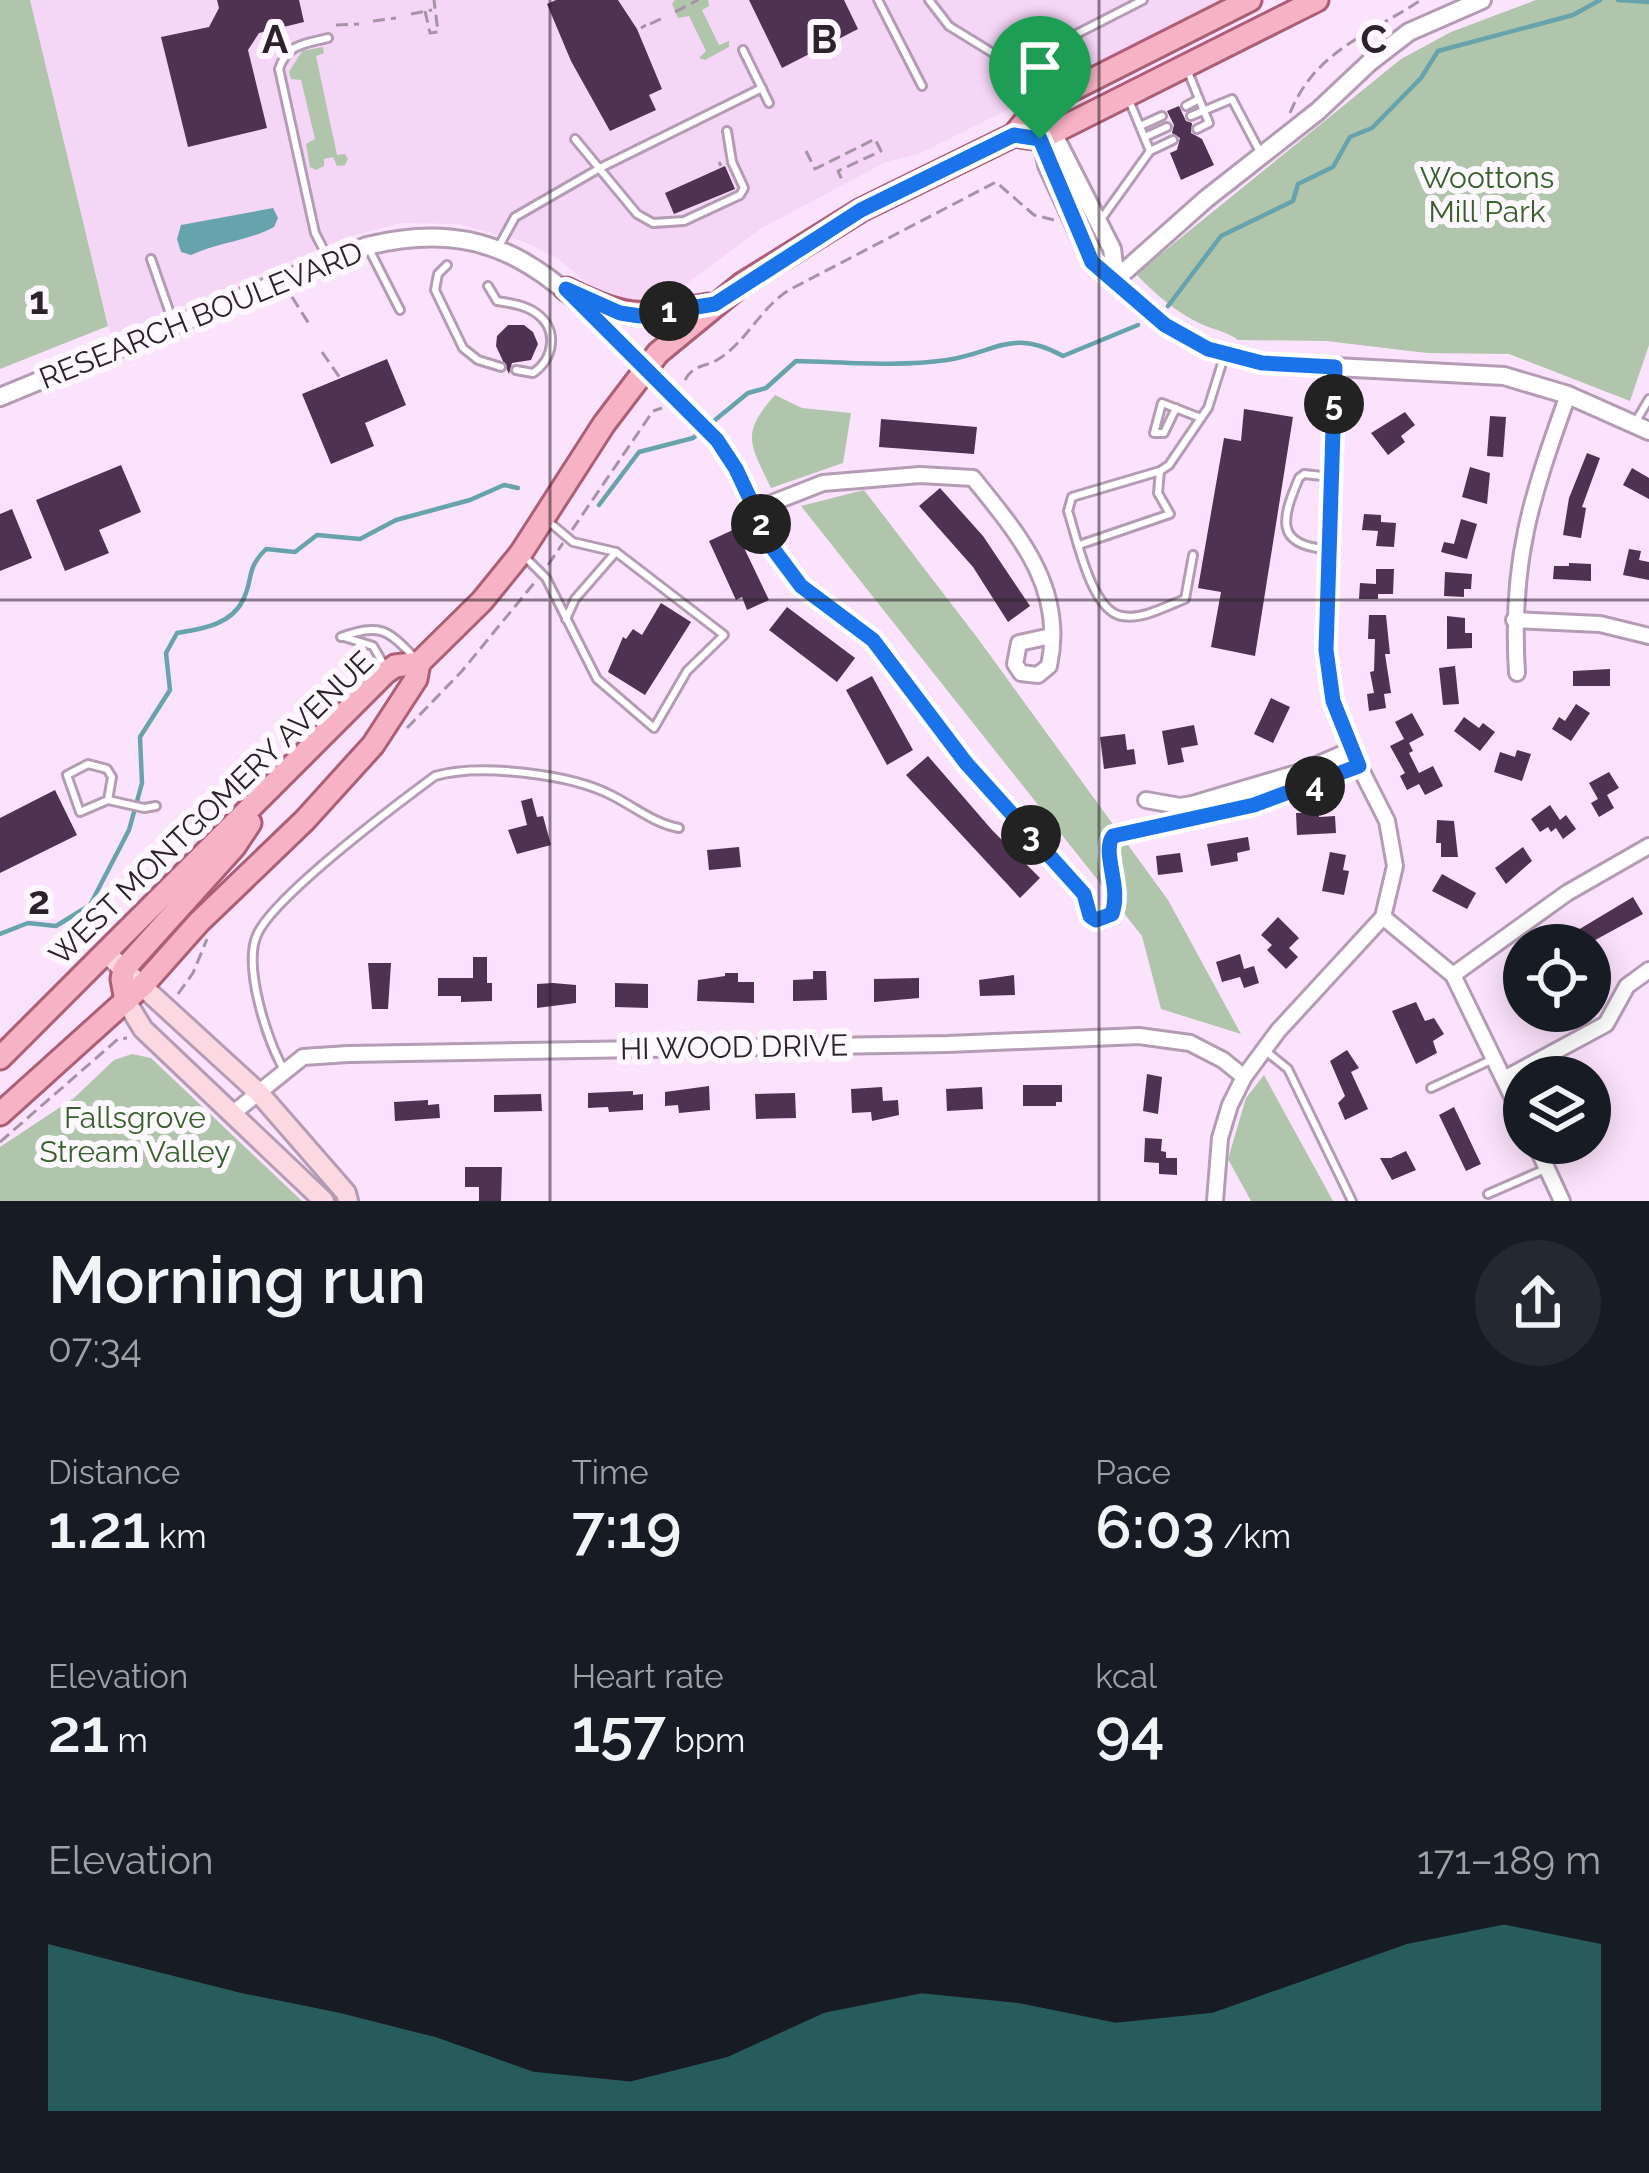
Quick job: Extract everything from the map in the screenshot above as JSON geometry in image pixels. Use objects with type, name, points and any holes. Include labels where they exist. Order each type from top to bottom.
[{"type":"main road","name":"WEST MONTGOMERY AVENUE","points":[[0,1114],[134,993],[373,745],[416,679],[419,663],[482,601],[521,553],[646,368],[715,304],[861,210],[1014,135],[1036,108],[1250,0]]},
{"type":"main road","points":[[1014,135],[1048,135],[1317,0]]},
{"type":"main road","points":[[566,289],[620,313],[640,316],[715,304]]},
{"type":"main road","name":"WEST MONTGOMERY AVENUE","points":[[0,1058],[386,673],[395,666],[419,663]]},
{"type":"main road","points":[[124,969],[234,848],[273,787]]},
{"type":"main road","points":[[106,953],[124,969],[143,1029],[324,1201]]},
{"type":"main road","points":[[134,993],[259,1093],[348,1201]]},
{"type":"street","points":[[1116,279],[1409,32],[1482,0]]},
{"type":"street","points":[[1036,108],[1092,262],[1165,325],[1208,349],[1262,363],[1504,376],[1568,395],[1642,427]]},
{"type":"street","points":[[1048,135],[1100,220],[1115,254],[1116,279]]},
{"type":"street","name":"RESEARCH BOULEVARD","points":[[0,397],[329,261],[399,238],[432,237],[498,248],[547,273],[646,368]]},
{"type":"street","points":[[1214,1201],[1220,1138],[1244,1077],[1341,959],[1383,917],[1395,866],[1387,821],[1351,750],[1333,701],[1326,650],[1335,367]]},
{"type":"street","points":[[646,368],[717,440],[774,550],[801,586],[873,640],[966,763],[1084,894]]},
{"type":"street","points":[[1517,673],[1516,577],[1531,500],[1568,395]]},
{"type":"street","points":[[754,510],[823,483],[920,475],[974,478],[1031,550],[1048,603],[1051,635]]},
{"type":"street","points":[[1514,620],[1600,624],[1649,636]]},
{"type":"street","points":[[1146,800],[1192,804],[1300,772],[1351,750]]},
{"type":"street","points":[[1453,975],[1567,893],[1649,846]]},
{"type":"street","points":[[1383,917],[1453,975],[1503,1076]]},
{"type":"street","points":[[1546,1056],[1606,1024],[1627,986],[1649,970]]},
{"type":"street","name":"HI WOOD DRIVE","points":[[232,1114],[303,1057],[348,1054],[948,1044],[1139,1036],[1190,1043],[1244,1077]]},
{"type":"street","points":[[1545,1164],[1562,1201]]},
{"type":"lane","points":[[878,0],[922,86]]},
{"type":"lane","points":[[929,0],[949,26],[1013,66],[1036,108]]},
{"type":"lane","points":[[1013,66],[1143,0]]},
{"type":"lane","points":[[328,38],[293,46],[279,69],[315,233],[329,261]]},
{"type":"lane","points":[[743,50],[769,103]]},
{"type":"lane","points":[[1186,66],[1209,123],[1196,129]]},
{"type":"lane","points":[[498,248],[515,217],[600,168],[761,88]]},
{"type":"lane","points":[[1127,96],[1150,151]]},
{"type":"lane","points":[[1186,106],[1198,99]]},
{"type":"lane","points":[[1191,116],[1232,99],[1262,154]]},
{"type":"lane","points":[[1140,126],[1162,116]]},
{"type":"lane","points":[[1145,137],[1167,127]]},
{"type":"lane","points":[[575,139],[637,214],[653,223],[684,221],[740,195],[745,188],[732,162],[727,131]]},
{"type":"lane","points":[[1100,220],[1150,151],[1173,140]]},
{"type":"lane","points":[[367,246],[400,310]]},
{"type":"lane","points":[[151,259],[175,325]]},
{"type":"lane","points":[[447,266],[438,274],[435,290],[464,349],[478,360],[501,367]]},
{"type":"lane","points":[[488,286],[497,301],[534,311],[547,325],[552,345],[545,364],[533,373],[516,370]]},
{"type":"lane","points":[[1193,555],[1185,599],[1138,616],[1120,616],[1098,600],[1068,511],[1072,497],[1169,465],[1208,408],[1225,353]]},
{"type":"lane","points":[[1642,427],[1649,399]]},
{"type":"lane","points":[[1176,408],[1164,433],[1154,433],[1162,403],[1176,408],[1201,418]]},
{"type":"lane","points":[[1079,545],[1170,514],[1159,493],[1160,471]]},
{"type":"lane","points":[[1329,549],[1297,544],[1285,529],[1299,478],[1304,474],[1332,477]]},
{"type":"lane","points":[[521,553],[543,573],[597,680],[654,728],[687,671],[724,634],[616,552],[573,542],[544,518]]},
{"type":"lane","points":[[566,619],[575,598],[616,552]]},
{"type":"lane","points":[[386,673],[373,646],[340,637],[361,630],[390,632],[419,663]]},
{"type":"lane","points":[[108,800],[112,777],[106,769],[88,764],[67,775],[80,812],[108,800],[155,806]]},
{"type":"lane","points":[[286,1071],[254,977],[252,953],[258,932],[302,885],[435,776],[518,772],[573,779],[613,795],[660,825],[679,829]]},
{"type":"lane","points":[[1264,1049],[1288,1069],[1352,1201]]},
{"type":"lane","points":[[1431,1088],[1494,1059]]},
{"type":"lane","points":[[1488,1194],[1547,1168]]},
{"type":"path","points":[[425,11],[430,33],[438,32],[434,0]]},
{"type":"path","points":[[675,11],[698,0]]},
{"type":"path","points":[[1289,114],[1304,82],[1320,63],[1421,0]]},
{"type":"path","points":[[411,14],[434,10]]},
{"type":"path","points":[[374,21],[396,18]]},
{"type":"path","points":[[645,25],[663,18]]},
{"type":"path","points":[[336,25],[358,24]]},
{"type":"path","points":[[806,151],[815,169],[875,139],[881,151],[838,171],[842,180]]},
{"type":"path","points":[[685,380],[698,365],[716,361],[729,350],[770,302],[996,182],[1034,214],[1064,225]]},
{"type":"path","points":[[291,295],[311,327]]},
{"type":"path","points":[[322,352],[340,378]]},
{"type":"path","points":[[651,414],[662,408]]},
{"type":"path","points":[[1084,894],[1090,916],[1096,920],[1112,914],[1116,878],[1107,847],[1113,836],[1254,805],[1359,766]]},
{"type":"path","points":[[0,1142],[118,1039],[132,1039]]},
{"type":"shaded area","points":[[30,0],[1227,0],[919,154],[886,162],[762,228],[657,305],[645,307],[606,298],[558,259],[525,242],[458,224],[400,223],[347,237],[111,336]]},
{"type":"shaded area","points":[[273,208],[278,218],[274,227],[191,255],[181,252],[177,239],[181,225]]},
{"type":"green space","points":[[0,0],[30,0],[108,326],[0,369]]},
{"type":"green space","points":[[675,0],[708,0],[709,6],[702,10],[719,45],[729,41],[729,47],[705,60],[699,58],[706,51],[689,16],[678,18],[672,4]]},
{"type":"green space","name":"Woottons Mill Park","points":[[1536,0],[1649,0],[1649,345],[1630,401],[1509,354],[1238,340],[1183,314],[1136,274],[1401,59],[1451,32]]},
{"type":"green space","points":[[323,47],[324,53],[316,56],[337,155],[345,154],[348,159],[337,166],[333,157],[324,159],[324,166],[316,170],[310,167],[306,144],[315,139],[301,80],[291,79],[289,72],[302,51]]},
{"type":"green space","points":[[775,395],[802,408],[851,413],[843,463],[771,488],[752,440],[757,420]]},
{"type":"green space","points":[[864,490],[1168,900],[1241,1034],[1161,1009],[1142,936],[801,506]]},
{"type":"green space","name":"Fallsgrove Stream Valley","points":[[132,1054],[151,1058],[302,1201],[0,1201],[0,1147],[74,1098],[114,1060]]},
{"type":"green space","points":[[1264,1075],[1333,1201],[1251,1201],[1228,1159],[1246,1098]]},
{"type":"building","points":[[217,0],[299,0],[304,22],[259,33],[248,50],[267,128],[188,147],[161,37],[209,27],[219,8]]},
{"type":"building","points":[[618,0],[637,29],[662,89],[649,95],[656,110],[610,131],[571,61],[547,4]]},
{"type":"building","points":[[749,0],[844,0],[858,29],[782,68]]},
{"type":"building","points":[[1179,106],[1214,165],[1181,180],[1170,153],[1177,150],[1180,138],[1172,133],[1174,125],[1167,111]]},
{"type":"building","points":[[725,166],[735,189],[674,214],[665,193]]},
{"type":"building","points":[[508,325],[524,325],[538,344],[531,360],[512,363],[509,374],[496,346],[497,336]]},
{"type":"building","points":[[387,359],[406,405],[365,423],[374,446],[331,464],[302,394]]},
{"type":"building","points":[[1244,409],[1293,417],[1255,656],[1211,647],[1221,592],[1198,588],[1224,438],[1241,441]]},
{"type":"building","points":[[1405,412],[1415,425],[1401,436],[1405,442],[1388,455],[1371,433]]},
{"type":"building","points":[[1490,416],[1506,417],[1503,457],[1487,456]]},
{"type":"building","points":[[881,419],[977,427],[974,454],[879,447]]},
{"type":"building","points":[[1587,453],[1600,458],[1582,507],[1586,508],[1581,538],[1563,535],[1569,498]]},
{"type":"building","points":[[121,465],[141,512],[99,530],[109,553],[65,571],[36,500]]},
{"type":"building","points":[[1470,467],[1490,473],[1487,504],[1462,497]]},
{"type":"building","points":[[1632,468],[1649,478],[1649,499],[1623,485]]},
{"type":"building","points":[[940,488],[983,536],[1030,606],[1008,622],[973,567],[919,506]]},
{"type":"building","points":[[12,509],[32,558],[0,571],[0,514]]},
{"type":"building","points":[[1364,514],[1381,515],[1381,522],[1396,523],[1394,547],[1376,546],[1378,531],[1362,530]]},
{"type":"building","points":[[1461,519],[1477,524],[1467,559],[1441,552],[1444,542],[1454,544]]},
{"type":"building","points":[[735,529],[769,600],[747,610],[742,597],[736,600],[709,541]]},
{"type":"building","points":[[1629,549],[1641,551],[1639,560],[1649,562],[1649,580],[1623,575]]},
{"type":"building","points":[[1591,564],[1591,581],[1553,579],[1554,566]]},
{"type":"building","points":[[1376,569],[1394,569],[1393,594],[1359,599],[1360,583],[1376,584]]},
{"type":"building","points":[[1445,572],[1472,574],[1471,589],[1464,589],[1464,597],[1444,596]]},
{"type":"building","points":[[661,603],[691,622],[645,695],[608,672],[623,637],[633,629],[642,635]]},
{"type":"building","points":[[787,607],[855,658],[837,682],[769,630]]},
{"type":"building","points":[[1369,615],[1386,615],[1391,693],[1384,694],[1386,708],[1369,711],[1375,639],[1368,639]]},
{"type":"building","points":[[1447,616],[1465,618],[1472,648],[1447,649]]},
{"type":"building","points":[[1455,666],[1459,704],[1443,705],[1439,668]]},
{"type":"building","points":[[1610,669],[1610,686],[1573,686],[1573,671]]},
{"type":"building","points":[[872,676],[913,750],[887,765],[846,690]]},
{"type":"building","points":[[1271,698],[1290,707],[1273,743],[1254,734]]},
{"type":"building","points":[[1576,704],[1590,713],[1571,741],[1552,729],[1559,717],[1565,721]]},
{"type":"building","points":[[1412,713],[1424,735],[1409,743],[1413,751],[1409,753],[1419,773],[1433,766],[1443,786],[1425,795],[1419,784],[1407,790],[1400,776],[1405,773],[1390,746],[1404,739],[1395,722]]},
{"type":"building","points":[[1464,717],[1495,732],[1480,751],[1454,731]]},
{"type":"building","points":[[1194,725],[1198,745],[1181,748],[1184,762],[1168,765],[1162,731]]},
{"type":"building","points":[[1125,734],[1127,750],[1134,749],[1136,764],[1104,769],[1100,737]]},
{"type":"building","points":[[1517,750],[1531,754],[1522,781],[1494,772],[1500,752],[1515,757]]},
{"type":"building","points":[[928,756],[1040,878],[1020,898],[906,775]]},
{"type":"building","points":[[1609,772],[1619,788],[1607,795],[1614,808],[1599,817],[1591,803],[1598,799],[1589,783]]},
{"type":"building","points":[[55,790],[77,835],[0,873],[0,818]]},
{"type":"building","points":[[532,798],[551,845],[517,854],[508,830],[527,825],[521,801]]},
{"type":"building","points":[[1550,805],[1560,820],[1566,815],[1576,829],[1563,839],[1556,828],[1540,832],[1531,819]]},
{"type":"building","points":[[1319,812],[1319,817],[1335,816],[1336,833],[1297,835],[1296,813]]},
{"type":"building","points":[[1437,820],[1454,821],[1458,857],[1441,857]]},
{"type":"building","points":[[1248,837],[1250,850],[1237,853],[1238,861],[1211,866],[1207,844]]},
{"type":"building","points":[[739,847],[741,867],[709,870],[707,850]]},
{"type":"building","points":[[1523,847],[1532,861],[1506,884],[1495,868]]},
{"type":"building","points":[[1330,852],[1346,855],[1343,870],[1349,871],[1344,895],[1322,891]]},
{"type":"building","points":[[1180,853],[1183,872],[1158,875],[1156,856]]},
{"type":"building","points":[[1442,874],[1476,893],[1467,909],[1432,891]]},
{"type":"building","points":[[1633,897],[1643,914],[1611,931],[1611,924],[1588,924]]},
{"type":"building","points":[[1278,917],[1299,938],[1289,948],[1298,957],[1286,969],[1267,950],[1272,945],[1261,935]]},
{"type":"building","points":[[1240,954],[1244,969],[1254,966],[1259,983],[1244,988],[1240,977],[1222,982],[1216,962]]},
{"type":"building","points":[[473,957],[487,957],[492,1001],[461,1002],[461,996],[438,996],[438,978],[473,978]]},
{"type":"building","points":[[368,963],[391,963],[388,1009],[372,1009]]},
{"type":"building","points":[[813,971],[826,971],[827,1000],[793,1001],[793,980],[813,979]]},
{"type":"building","points":[[738,973],[738,982],[754,982],[754,1003],[697,1001],[698,980]]},
{"type":"building","points":[[1014,975],[1015,995],[980,996],[979,980]]},
{"type":"building","points":[[919,978],[919,998],[874,1002],[874,979]]},
{"type":"building","points":[[615,983],[648,984],[648,1008],[615,1007]]},
{"type":"building","points":[[537,984],[576,985],[576,1003],[537,1008]]},
{"type":"building","points":[[1416,1002],[1425,1021],[1434,1018],[1444,1034],[1433,1041],[1437,1053],[1416,1064],[1392,1011]]},
{"type":"building","points":[[1347,1050],[1359,1068],[1351,1072],[1368,1109],[1345,1120],[1338,1103],[1345,1096],[1330,1061]]},
{"type":"building","points":[[1147,1074],[1162,1077],[1158,1114],[1143,1111]]},
{"type":"building","points":[[1023,1085],[1062,1085],[1062,1102],[1023,1106]]},
{"type":"building","points":[[709,1086],[710,1110],[679,1113],[678,1105],[665,1106],[665,1092]]},
{"type":"building","points":[[882,1087],[883,1101],[898,1100],[899,1115],[872,1121],[871,1112],[852,1113],[851,1089]]},
{"type":"building","points":[[982,1087],[983,1109],[947,1111],[946,1089]]},
{"type":"building","points":[[633,1091],[633,1095],[643,1094],[643,1110],[588,1108],[588,1093]]},
{"type":"building","points":[[795,1093],[796,1118],[756,1119],[755,1094]]},
{"type":"building","points":[[541,1094],[542,1111],[494,1112],[494,1095]]},
{"type":"building","points":[[428,1100],[428,1105],[439,1104],[440,1118],[395,1121],[394,1102]]},
{"type":"building","points":[[1454,1107],[1481,1164],[1466,1171],[1439,1115]]},
{"type":"building","points":[[1145,1138],[1162,1139],[1166,1158],[1177,1158],[1177,1175],[1159,1174],[1159,1163],[1144,1162]]},
{"type":"building","points":[[1406,1151],[1416,1170],[1392,1180],[1380,1158]]},
{"type":"building","points":[[465,1167],[502,1167],[501,1201],[479,1201],[479,1187],[465,1187]]},
{"type":"waterway","points":[[1168,306],[1221,236],[1293,201],[1298,184],[1333,167],[1350,137],[1372,128],[1421,78],[1438,51],[1573,15],[1600,0]]},
{"type":"waterway","points":[[1618,0],[1649,2]]},
{"type":"waterway","points":[[599,505],[639,452],[693,438],[748,393],[766,388],[796,361],[928,362],[1017,343],[1063,356],[1138,325]]},
{"type":"waterway","points":[[0,934],[28,923],[56,926],[90,905],[129,830],[142,783],[140,737],[170,690],[166,653],[177,633],[214,624],[238,608],[252,569],[266,549],[295,552],[317,535],[360,539],[396,520],[470,500],[504,485],[518,488]]},
{"type":"route","points":[[1014,135],[1040,139],[1092,262],[1165,325],[1208,349],[1262,363],[1335,367],[1326,650],[1333,701],[1359,766],[1254,805],[1113,836],[1107,847],[1117,898],[1112,914],[1096,920],[1090,916],[1084,894],[966,763],[873,640],[801,586],[774,550],[717,440],[566,289],[620,313],[640,316],[715,304],[861,210],[1014,135]]}]
